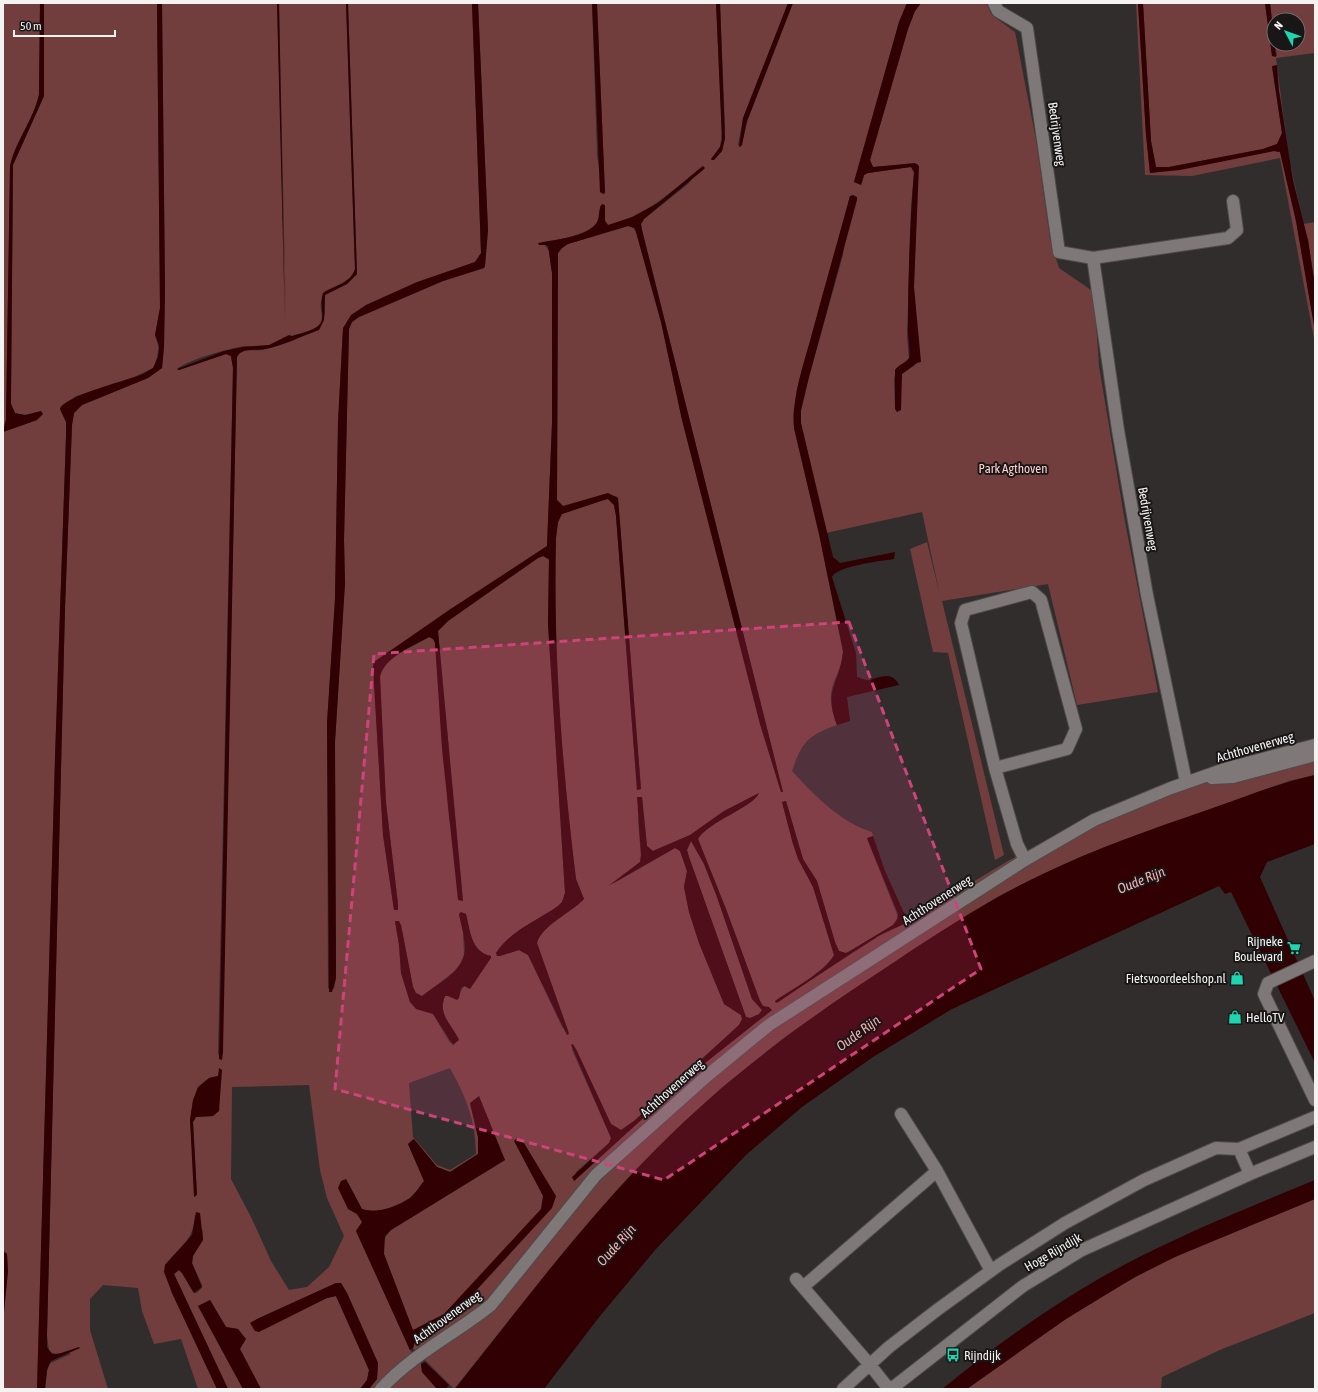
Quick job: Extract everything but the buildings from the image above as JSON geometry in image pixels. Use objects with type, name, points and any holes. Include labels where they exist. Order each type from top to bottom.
[{"type":"street","name":"Bedrijvenweg","points":[[994,3],[998,11],[1027,28],[1059,252],[1093,258],[1228,238],[1237,230],[1233,202]]},
{"type":"street","name":"Bedrijvenweg","points":[[1093,258],[1118,430],[1145,587],[1186,782]]},
{"type":"street","points":[[995,768],[1067,749],[1076,730],[1041,600],[1032,592],[965,610],[961,623],[995,768],[1017,844],[1025,860]]},
{"type":"street","name":"Achthovenerweg","points":[[382,1389],[417,1356],[471,1321],[490,1305],[596,1175],[714,1070],[769,1025],[1025,860],[1101,816],[1186,782],[1202,778],[1228,768],[1315,745]]},
{"type":"street","name":"Achthovenerweg","points":[[1202,778],[1232,777],[1315,755]]},
{"type":"street","points":[[1315,961],[1268,983],[1264,994],[1315,1100]]},
{"type":"street","points":[[901,1114],[937,1171],[991,1271]]},
{"type":"street","points":[[843,1389],[889,1347],[991,1271],[1065,1223],[1144,1180],[1216,1148],[1239,1149],[1315,1117]]},
{"type":"street","name":"Hoge Rijndijk","points":[[937,1171],[800,1283],[890,1389],[1023,1286],[1075,1254],[1250,1174],[1315,1148]]},
{"type":"street","points":[[1239,1149],[1250,1174]]},
{"type":"highlighted area","points":[[849,622],[981,969],[664,1180],[335,1089],[374,654]]},
{"type":"green space","points":[[3,3],[40,3],[39,94],[37,103],[16,147],[10,166],[6,420],[3,428]]},
{"type":"green space","points":[[44,3],[157,3],[160,308],[155,335],[159,349],[153,368],[128,380],[76,396],[60,409],[66,422],[66,436],[55,758],[37,1389],[3,1389],[3,1322],[8,1271],[7,1254],[3,1251],[3,432],[37,420],[28,415],[15,413],[11,404],[13,165],[44,96]]},
{"type":"green space","name":"Park Agthoven","points":[[162,3],[277,3],[286,322],[279,3],[346,3],[355,269],[348,279],[328,291],[324,296],[321,302],[322,320],[315,328],[289,336],[270,345],[245,346],[229,349],[190,362],[177,369],[179,370],[226,354],[231,356],[233,368],[218,1054],[222,1060],[237,357],[241,352],[248,350],[269,349],[319,330],[325,314],[325,295],[347,284],[357,274],[348,3],[472,3],[481,253],[475,262],[366,305],[343,328],[338,422],[335,599],[327,723],[328,988],[334,989],[336,978],[335,742],[345,583],[344,540],[349,329],[352,322],[359,317],[443,281],[484,268],[485,266],[488,230],[478,3],[592,3],[597,155],[603,194],[605,193],[597,3],[716,3],[722,132],[720,147],[711,159],[714,160],[722,151],[725,127],[720,3],[788,3],[743,118],[738,145],[741,147],[747,122],[793,3],[907,3],[899,22],[854,182],[862,183],[864,175],[868,173],[911,167],[914,172],[911,207],[907,336],[909,359],[897,368],[894,379],[895,409],[902,374],[915,365],[916,322],[914,287],[918,164],[873,167],[870,160],[908,29],[915,11],[921,3],[986,3],[992,15],[1015,32],[1036,140],[1050,239],[1059,268],[1094,292],[1099,366],[1125,522],[1158,692],[1077,705],[1048,584],[942,601],[1004,855],[995,860],[948,653],[933,652],[910,549],[927,542],[940,595],[922,512],[826,533],[801,423],[801,411],[809,377],[843,255],[850,196],[797,389],[793,415],[794,428],[819,534],[843,652],[839,670],[831,693],[832,706],[837,725],[819,733],[807,741],[799,753],[792,771],[828,807],[849,822],[872,832],[873,836],[867,839],[898,917],[893,925],[850,951],[846,953],[839,951],[817,881],[803,859],[786,801],[782,802],[793,844],[813,887],[834,955],[830,961],[816,974],[775,1001],[775,1003],[879,936],[901,925],[1008,861],[1094,814],[1218,764],[1315,741],[1315,775],[1289,781],[1195,815],[1080,857],[1043,874],[997,897],[915,948],[786,1036],[720,1089],[564,1252],[454,1389],[413,1348],[416,1339],[384,1254],[384,1244],[386,1236],[391,1230],[505,1160],[470,1104],[478,1137],[478,1154],[450,1172],[437,1167],[413,1139],[408,1144],[424,1181],[410,1198],[386,1209],[374,1211],[362,1209],[346,1179],[348,1209],[357,1214],[362,1222],[356,1231],[410,1350],[421,1364],[422,1372],[437,1389],[369,1389],[377,1379],[378,1363],[347,1293],[341,1283],[336,1283],[251,1323],[255,1331],[327,1298],[336,1296],[369,1370],[367,1380],[360,1389],[261,1389],[240,1349],[238,1329],[226,1327],[210,1300],[198,1306],[243,1389],[228,1389],[174,1274],[179,1270],[193,1292],[196,1293],[201,1289],[202,1285],[192,1263],[193,1256],[203,1239],[203,1232],[195,1214],[192,1231],[189,1237],[165,1265],[172,1293],[217,1389],[198,1389],[181,1339],[154,1344],[142,1311],[138,1288],[103,1285],[90,1299],[90,1330],[108,1389],[45,1389],[48,1364],[71,1354],[52,1353],[49,1351],[47,1335],[65,608],[72,425],[74,413],[82,405],[148,378],[162,368],[165,290]],"holes":[[[701,167],[688,184],[644,219],[641,224],[783,792],[781,792],[760,724],[682,420],[661,322],[636,232],[634,228],[628,226],[568,244],[558,253],[557,500],[563,506],[616,496],[618,498],[641,789],[637,790],[616,516],[614,505],[608,499],[562,514],[558,522],[556,538],[555,581],[557,666],[563,752],[576,879],[584,899],[545,930],[537,943],[569,1033],[562,1027],[528,955],[519,950],[500,956],[496,953],[509,938],[525,926],[558,906],[562,902],[565,893],[548,624],[549,560],[543,556],[538,558],[448,621],[438,631],[463,901],[449,818],[435,643],[434,639],[429,637],[393,658],[387,664],[380,677],[386,803],[398,904],[394,910],[383,835],[373,666],[374,662],[547,546],[552,423],[552,273],[549,251],[545,245],[546,241],[566,238],[589,230],[598,222],[600,216],[600,206],[605,205],[605,221],[608,225],[631,219],[670,193]],[[759,793],[749,803],[711,827],[698,839],[760,1001],[763,1006],[772,1010],[695,1071],[574,1181],[576,1172],[609,1143],[611,1138],[572,1050],[573,1045],[611,1124],[621,1130],[634,1121],[739,1025],[742,1019],[741,1015],[724,1004],[699,943],[689,912],[684,887],[687,871],[680,851],[675,848],[613,884],[640,862],[641,855],[638,821],[642,797],[647,846],[652,851],[690,835],[724,811]],[[466,914],[472,940],[479,950],[484,954],[491,956],[469,989],[464,986],[457,999],[445,996],[443,1002],[444,1013],[459,1039],[450,1043],[433,1014],[410,1002],[401,973],[399,945],[395,922],[401,925],[413,987],[416,993],[422,996],[455,971],[464,955],[463,938]],[[450,1068],[469,1110],[474,1130],[476,1154],[450,1170],[437,1165],[413,1137],[409,1083]],[[218,1076],[213,1116],[196,1117],[193,1122],[197,1195],[190,1120],[193,1101],[209,1078]],[[309,1085],[320,1170],[327,1198],[344,1236],[329,1267],[307,1287],[289,1290],[271,1261],[251,1217],[231,1179],[232,1087]]]},
{"type":"green space","points":[[1136,3],[1138,3],[1146,135],[1150,173],[1274,151],[1280,152],[1296,221],[1315,331],[1315,344],[1280,158],[1192,176],[1145,175]]},
{"type":"green space","points":[[1143,3],[1265,3],[1266,52],[1271,52],[1272,56],[1277,56],[1276,52],[1306,52],[1306,12],[1271,12],[1270,3],[1315,3],[1315,53],[1276,58],[1287,148],[1280,96],[1272,67],[1282,133],[1277,144],[1263,149],[1169,167],[1156,167],[1151,141]]},
{"type":"green space","points":[[1289,157],[1302,221],[1293,180]]},
{"type":"green space","points":[[1315,222],[1315,286],[1308,240],[1303,224]]},
{"type":"green space","points":[[691,841],[704,864],[717,897],[752,999],[762,1010],[760,1014],[750,1018],[746,1017],[689,857],[687,850]]},
{"type":"green space","points":[[1315,1199],[1315,1313],[1222,1349],[1162,1377],[1161,1389],[967,1389],[1069,1317],[1112,1290],[1156,1266],[1200,1246]]},
{"type":"water","points":[[40,3],[44,3],[44,96],[13,165],[11,404],[15,413],[25,415],[41,411],[43,414],[37,420],[3,432],[6,420],[10,166],[16,147],[37,103],[39,94]]},
{"type":"water","points":[[157,3],[162,3],[165,290],[162,368],[148,378],[82,405],[74,413],[72,425],[65,608],[47,1347],[52,1354],[58,1354],[79,1347],[80,1348],[51,1361],[47,1370],[45,1389],[37,1389],[55,758],[66,436],[66,422],[60,409],[64,404],[84,394],[143,374],[153,368],[158,357],[159,345],[155,335],[160,308]]},
{"type":"water","points":[[277,3],[279,3],[285,323]]},
{"type":"water","points":[[346,3],[348,3],[357,274],[347,284],[325,295],[324,320],[319,330],[272,348],[242,352],[237,357],[222,1060],[219,1059],[233,368],[231,356],[226,354],[179,370],[177,369],[224,351],[243,347],[269,345],[289,335],[292,336],[305,332],[318,326],[322,319],[323,293],[342,284],[353,274],[355,269]]},
{"type":"water","points":[[472,3],[478,3],[488,230],[485,266],[484,268],[443,281],[359,317],[352,322],[349,329],[344,540],[345,583],[335,742],[336,978],[332,992],[329,992],[327,723],[335,599],[338,422],[343,328],[351,315],[366,305],[417,282],[475,262],[481,253]]},
{"type":"water","points":[[592,3],[597,3],[605,193],[603,194],[600,192]]},
{"type":"water","points":[[716,3],[720,3],[725,139],[722,151],[714,160],[712,160],[711,159],[720,147],[722,140]]},
{"type":"water","points":[[788,3],[793,3],[747,121],[742,145],[739,147],[743,118]]},
{"type":"water","points":[[907,3],[921,3],[915,11],[908,29],[870,160],[873,167],[915,163],[919,166],[914,287],[921,362],[917,363],[902,374],[901,410],[897,412],[895,409],[895,370],[909,358],[909,267],[914,172],[911,167],[868,173],[864,175],[861,185],[854,182],[899,22]]},
{"type":"water","points":[[1138,3],[1143,3],[1151,141],[1156,167],[1169,167],[1263,149],[1277,144],[1282,133],[1272,66],[1277,65],[1279,91],[1293,181],[1308,240],[1315,286],[1315,331],[1296,221],[1280,152],[1274,151],[1180,170],[1150,173],[1146,135]]},
{"type":"water","points":[[1265,3],[1270,3],[1271,12],[1266,12]]},
{"type":"water","points":[[1271,52],[1275,52],[1276,57],[1272,56]]},
{"type":"water","points":[[703,166],[705,168],[703,170],[644,219],[641,224],[783,792],[781,792],[760,724],[682,420],[661,322],[636,232],[634,228],[628,226],[568,244],[558,253],[557,500],[563,506],[608,493],[618,498],[641,789],[637,790],[616,516],[614,505],[608,499],[562,514],[558,522],[556,538],[555,581],[557,666],[563,752],[576,879],[584,899],[545,930],[537,943],[569,1034],[567,1035],[528,955],[519,950],[500,956],[497,956],[496,953],[509,938],[525,926],[558,906],[562,902],[565,893],[548,624],[549,559],[543,556],[538,558],[448,621],[438,631],[463,901],[458,900],[442,749],[435,643],[433,639],[429,637],[393,658],[387,664],[380,677],[386,803],[398,904],[398,910],[394,910],[383,835],[373,667],[374,662],[449,610],[547,546],[552,423],[552,273],[548,246],[539,245],[538,243],[570,237],[587,231],[597,222],[602,204],[605,205],[605,221],[608,225],[632,217],[658,203]]},
{"type":"water","points":[[853,195],[857,197],[857,200],[809,377],[801,410],[801,423],[833,557],[840,563],[895,552],[894,559],[850,567],[836,573],[832,577],[856,653],[857,677],[868,680],[890,676],[899,685],[847,697],[850,721],[837,725],[833,713],[832,694],[839,672],[843,651],[819,534],[794,428],[794,417],[796,395],[801,373],[850,196]]},
{"type":"water","name":"Oude Rijn","points":[[1315,775],[1315,844],[1267,862],[1260,877],[1315,1001],[1315,1063],[1231,892],[1225,894],[1219,886],[952,1009],[873,1057],[802,1107],[746,1155],[656,1249],[600,1316],[544,1389],[455,1389],[578,1235],[630,1176],[684,1121],[742,1071],[802,1025],[951,925],[1026,882],[1085,855],[1125,839],[1274,786]]},
{"type":"water","points":[[759,793],[756,798],[749,803],[710,827],[698,839],[760,1001],[763,1006],[769,1007],[772,1010],[695,1071],[574,1181],[572,1177],[609,1143],[611,1138],[571,1045],[573,1044],[577,1051],[611,1124],[621,1130],[634,1121],[739,1025],[742,1019],[741,1015],[724,1004],[699,943],[689,912],[684,887],[687,871],[680,851],[675,848],[608,886],[640,862],[641,855],[637,797],[642,797],[647,846],[653,851],[690,835],[724,811]],"holes":[[[691,841],[704,864],[752,999],[762,1010],[759,1014],[750,1018],[746,1017],[689,857],[687,850]]]},
{"type":"water","points":[[786,801],[803,859],[817,881],[839,951],[846,953],[850,951],[893,925],[897,920],[898,914],[867,838],[873,836],[885,871],[904,913],[908,915],[922,907],[924,909],[914,918],[877,937],[777,1003],[775,1001],[816,974],[830,961],[834,955],[813,887],[798,859],[793,844],[782,802]]},
{"type":"water","points":[[461,912],[466,914],[472,940],[475,945],[484,954],[491,956],[491,958],[470,989],[465,986],[461,988],[459,998],[457,1000],[445,996],[443,1003],[444,1014],[459,1040],[453,1045],[433,1014],[416,1009],[410,1002],[401,973],[399,945],[395,921],[399,921],[401,925],[413,987],[416,993],[422,996],[453,973],[462,961],[465,945],[459,914]]},
{"type":"water","points":[[219,1068],[222,1070],[219,1111],[213,1116],[196,1117],[193,1122],[197,1195],[194,1197],[190,1120],[193,1100],[198,1087],[209,1078],[218,1076]]},
{"type":"water","points":[[479,1096],[505,1160],[391,1230],[385,1236],[384,1254],[413,1330],[444,1314],[541,1209],[543,1196],[514,1141],[517,1138],[524,1143],[556,1196],[552,1208],[449,1320],[415,1336],[416,1339],[413,1348],[410,1350],[356,1231],[362,1222],[357,1214],[348,1209],[338,1188],[341,1181],[346,1179],[362,1209],[374,1211],[386,1209],[410,1198],[424,1181],[408,1144],[414,1139],[437,1167],[450,1172],[478,1154],[478,1137],[470,1103]]},
{"type":"water","points":[[1315,1180],[1315,1199],[1175,1257],[1135,1277],[1066,1319],[967,1389],[942,1389],[1029,1323],[1098,1279],[1193,1231]]},
{"type":"water","points":[[196,1212],[200,1213],[203,1240],[193,1256],[192,1263],[202,1287],[194,1293],[179,1270],[174,1274],[228,1389],[217,1389],[172,1293],[164,1272],[165,1265],[192,1235]]},
{"type":"water","points":[[3,1251],[7,1254],[8,1271],[3,1322]]},
{"type":"water","points":[[336,1283],[341,1283],[347,1293],[378,1363],[377,1379],[369,1389],[360,1389],[367,1380],[369,1370],[336,1296],[327,1298],[259,1332],[255,1331],[250,1323]]},
{"type":"water","points":[[210,1300],[226,1327],[238,1329],[246,1339],[240,1349],[261,1389],[243,1389],[198,1306]]},
{"type":"water","points":[[425,1362],[449,1385],[446,1389],[437,1389],[422,1372],[421,1364]]},
{"type":"place","name":"Rijneke Boulevard","points":[[1294,948]]},
{"type":"place","name":"Fietsvoordeelshop.nl","points":[[1237,978]]},
{"type":"place","name":"HelloTV","points":[[1235,1017]]},
{"type":"place","name":"Rijndijk","points":[[953,1355]]}]
